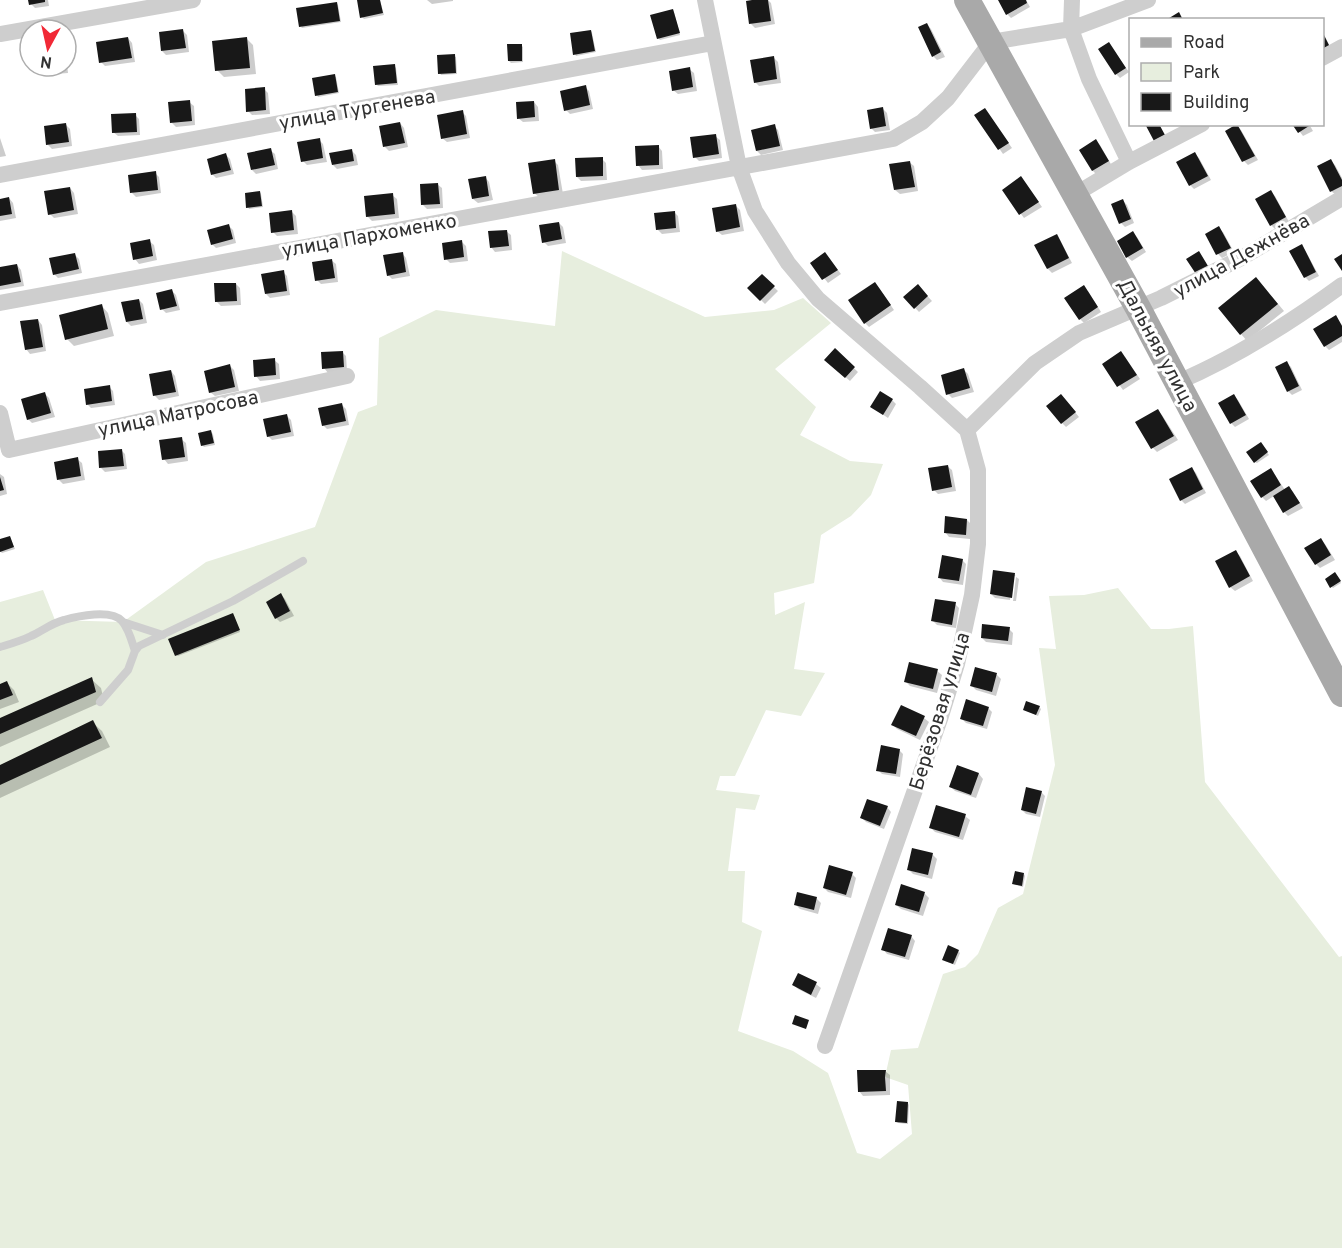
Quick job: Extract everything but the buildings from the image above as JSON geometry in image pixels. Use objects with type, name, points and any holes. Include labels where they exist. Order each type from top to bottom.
[{"type":"main road","name":"Дальняя улица","points":[[968,0],[1178,382],[1342,694]]},
{"type":"street","points":[[0,34],[194,0]]},
{"type":"street","points":[[705,0],[739,167],[755,211],[788,263],[818,299],[967,430]]},
{"type":"street","points":[[1072,0],[1071,29],[1089,79],[1129,162]]},
{"type":"street","points":[[991,42],[1071,29],[1148,0]]},
{"type":"street","name":"улица Пархоменко","points":[[0,303],[893,139],[922,122],[948,98],[991,42]]},
{"type":"street","name":"улица Тургенева","points":[[0,175],[713,43]]},
{"type":"street","points":[[1324,57],[1342,47]]},
{"type":"street","points":[[1074,195],[1129,162],[1198,126]]},
{"type":"street","name":"улица Дежнёва","points":[[967,430],[1035,363],[1079,333],[1161,298],[1243,257],[1342,198]]},
{"type":"street","points":[[1178,382],[1271,334],[1342,285]]},
{"type":"street","name":"улица Матросова","points":[[0,413],[9,450],[347,376]]},
{"type":"street","name":"Берёзовая улица","points":[[825,1046],[941,716],[957,664],[972,595],[978,544],[978,470],[967,430]]},
{"type":"lane","points":[[100,702],[128,670],[139,646],[233,601],[303,561]]},
{"type":"lane","points":[[0,647],[31,636],[63,620],[106,614],[117,617],[123,622],[135,651]]},
{"type":"lane","points":[[123,622],[163,635]]},
{"type":"green space","points":[[562,251],[705,317],[774,310],[803,298],[831,323],[775,369],[816,407],[800,435],[850,461],[883,464],[871,495],[851,516],[821,535],[814,583],[774,593],[775,615],[805,602],[794,669],[825,673],[801,716],[766,710],[735,776],[720,776],[716,790],[760,795],[755,810],[736,808],[728,871],[745,871],[742,922],[762,931],[738,1031],[793,1051],[828,1073],[857,1153],[880,1159],[912,1134],[908,1085],[885,1077],[891,1050],[918,1048],[943,974],[965,967],[978,954],[998,908],[1023,894],[1055,765],[1039,648],[1056,649],[1049,596],[1084,595],[1118,588],[1151,629],[1193,626],[1205,782],[1339,957],[1342,956],[1342,1248],[0,1248],[0,602],[43,590],[55,620],[123,622],[206,562],[315,527],[358,412],[377,405],[379,338],[436,310],[555,326]]}]
